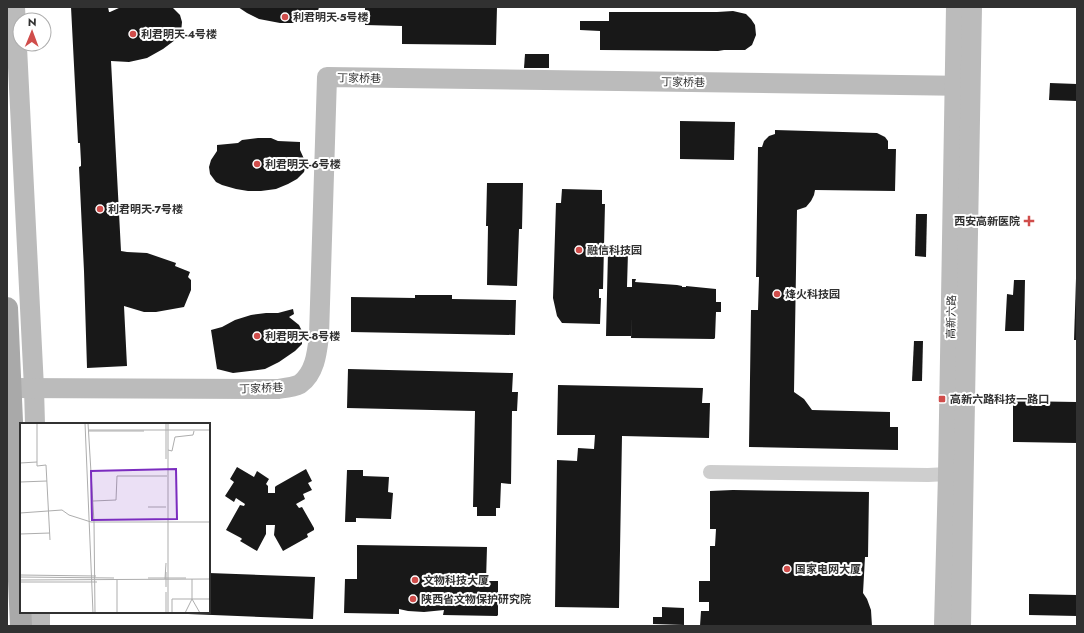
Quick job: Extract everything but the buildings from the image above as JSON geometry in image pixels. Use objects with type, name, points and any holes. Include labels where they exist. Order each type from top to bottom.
[{"type":"main road","points":[[7,308],[20,604]]},
{"type":"main road","points":[[20,613],[21,626]]},
{"type":"street","points":[[15,7],[35,423]]},
{"type":"street","name":"高新六路","points":[[956,7],[962,86],[961,626]]},
{"type":"street","name":"高新六路","points":[[944,626],[962,86],[972,7]]},
{"type":"street","name":"丁家桥巷","points":[[10,388],[278,389],[299,385],[309,375],[316,358],[320,336],[327,77],[962,86]]},
{"type":"street","points":[[710,472],[948,474]]},
{"type":"street","points":[[40,613],[40,626]]},
{"type":"place","name":"利君明天-5号楼","points":[[285,17]]},
{"type":"place","name":"利君明天-4号楼","points":[[133,34]]},
{"type":"place","name":"利君明天-6号楼","points":[[257,164]]},
{"type":"place","name":"利君明天-7号楼","points":[[100,209]]},
{"type":"place","name":"西安高新医院","points":[[1029,221]]},
{"type":"place","name":"融信科技园","points":[[579,250]]},
{"type":"place","name":"烽火科技园","points":[[777,294]]},
{"type":"place","name":"利君明天-8号楼","points":[[257,336]]},
{"type":"place","name":"高新六路科技一路口","points":[[942,399]]},
{"type":"place","name":"国家电网大厦","points":[[787,569]]},
{"type":"place","name":"文物科技大厦","points":[[415,580]]},
{"type":"place","name":"陕西省文物保护研究院","points":[[413,599]]}]
